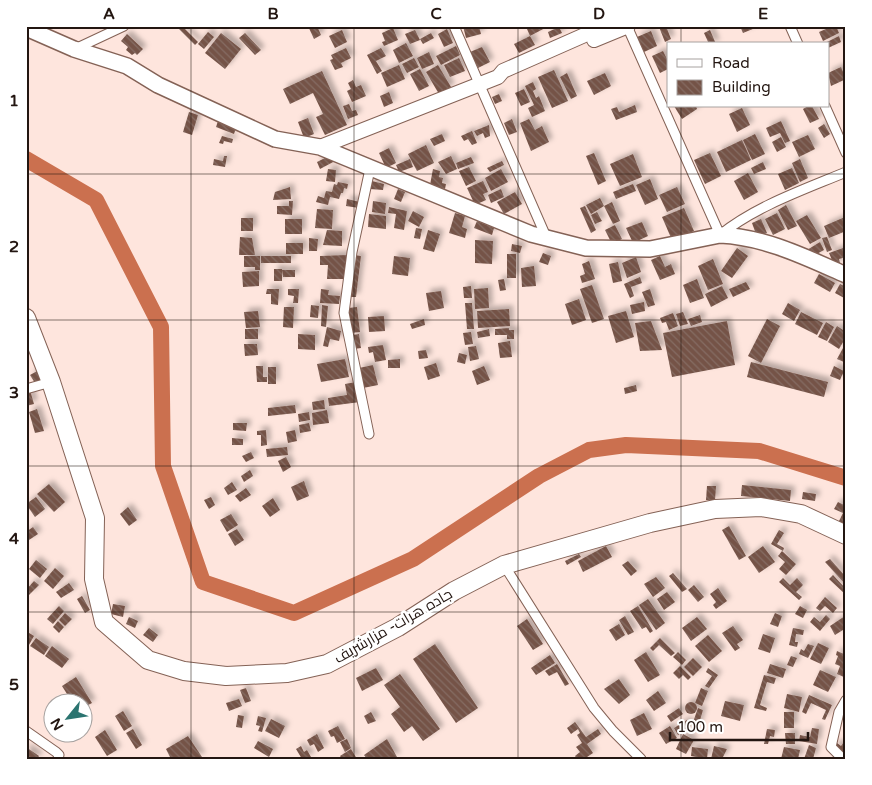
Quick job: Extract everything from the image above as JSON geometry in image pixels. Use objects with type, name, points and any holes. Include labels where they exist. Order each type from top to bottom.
[{"type":"highway","name":"جاده هرات- مزارشریف","points":[[28,325],[51,382],[95,518],[94,579],[104,622],[148,660],[184,671],[226,676],[287,673],[327,664],[398,627],[454,591],[504,565],[650,523],[715,509],[761,507],[801,514],[846,535]]},
{"type":"main road","points":[[26,28],[74,49],[127,66],[158,86],[247,124],[275,140],[320,148],[547,239],[586,248],[650,248],[720,236],[781,247],[846,275]]},
{"type":"street","points":[[74,49],[124,26]]},
{"type":"street","points":[[454,26],[547,239]]},
{"type":"street","points":[[498,77],[503,71],[604,26]]},
{"type":"street","points":[[320,148],[498,77],[505,77],[627,26],[720,236],[734,224],[779,200],[846,172]]},
{"type":"street","points":[[790,26],[797,42]]},
{"type":"street","points":[[826,108],[846,153]]},
{"type":"street","points":[[369,434],[344,313],[352,252],[370,169]]},
{"type":"street","points":[[26,389],[51,382]]},
{"type":"street","points":[[504,565],[594,708],[613,731],[641,759]]},
{"type":"street","points":[[843,759],[831,747],[839,712],[846,700]]},
{"type":"street","points":[[26,731],[56,752],[59,755],[58,759]]},
{"type":"building","points":[[182,26],[198,42],[195,45],[179,29]]},
{"type":"building","points":[[308,26],[317,26],[321,35],[314,39]]},
{"type":"building","points":[[463,26],[479,26],[481,34],[466,38]]},
{"type":"building","points":[[532,26],[544,26],[545,28],[530,36],[527,29]]},
{"type":"building","points":[[666,26],[671,39],[665,42],[659,27]]},
{"type":"building","points":[[740,26],[760,26],[743,33]]},
{"type":"building","points":[[836,26],[839,33],[823,41],[819,32]]},
{"type":"building","points":[[559,27],[562,33],[550,38],[548,32]]},
{"type":"building","points":[[393,28],[398,40],[384,46],[382,42],[385,41],[382,33]]},
{"type":"building","points":[[447,29],[453,43],[444,47],[438,34]]},
{"type":"building","points":[[342,30],[347,42],[335,48],[329,36]]},
{"type":"building","points":[[415,30],[420,40],[410,44],[405,34]]},
{"type":"building","points":[[710,30],[715,42],[708,42],[704,33]]},
{"type":"building","points":[[651,31],[657,46],[644,52],[637,37]]},
{"type":"building","points":[[208,32],[214,37],[204,49],[198,44]]},
{"type":"building","points":[[221,33],[241,49],[225,69],[205,53]]},
{"type":"building","points":[[245,33],[261,50],[255,55],[239,38]]},
{"type":"building","points":[[431,33],[434,38],[423,44],[420,39]]},
{"type":"building","points":[[127,34],[143,49],[137,55],[135,53],[132,55],[126,50],[128,47],[121,41]]},
{"type":"building","points":[[530,36],[535,45],[519,53],[514,44]]},
{"type":"building","points":[[839,36],[841,42],[830,47],[830,42],[827,42]]},
{"type":"building","points":[[406,43],[413,56],[399,63],[393,50]]},
{"type":"building","points":[[456,46],[460,55],[441,65],[436,56]]},
{"type":"building","points":[[482,47],[490,62],[478,68],[470,52]]},
{"type":"building","points":[[346,48],[351,58],[341,63],[343,67],[335,70],[330,60],[333,59],[331,55]]},
{"type":"building","points":[[381,48],[386,56],[376,61],[382,71],[377,74],[367,55]]},
{"type":"building","points":[[663,51],[667,59],[667,70],[660,73],[652,56]]},
{"type":"building","points":[[429,52],[434,64],[422,69],[417,58]]},
{"type":"building","points":[[414,58],[419,67],[407,73],[402,64]]},
{"type":"building","points":[[459,58],[465,71],[450,77],[444,65]]},
{"type":"building","points":[[399,65],[405,79],[387,87],[381,73]]},
{"type":"building","points":[[438,65],[451,87],[439,94],[426,72]]},
{"type":"building","points":[[841,67],[846,79],[831,86],[830,72]]},
{"type":"building","points":[[420,69],[429,86],[419,91],[410,74]]},
{"type":"building","points":[[554,70],[568,101],[552,108],[538,77]]},
{"type":"building","points":[[322,71],[347,125],[325,135],[316,117],[323,114],[313,93],[290,104],[283,89]]},
{"type":"building","points":[[567,73],[577,96],[571,99],[560,77]]},
{"type":"building","points":[[605,73],[611,86],[594,95],[587,81]]},
{"type":"building","points":[[353,80],[356,87],[361,85],[366,96],[352,102],[347,91],[351,89],[348,83]]},
{"type":"building","points":[[533,82],[536,89],[533,91],[536,98],[539,96],[545,111],[532,117],[528,108],[534,105],[525,86]]},
{"type":"building","points":[[524,89],[530,102],[521,106],[515,93]]},
{"type":"building","points":[[389,92],[393,103],[384,107],[380,96]]},
{"type":"building","points":[[499,94],[502,101],[495,104],[492,97]]},
{"type":"building","points":[[349,104],[352,111],[356,110],[358,115],[348,119],[343,106]]},
{"type":"building","points":[[635,105],[637,112],[616,120],[611,109],[617,107],[619,112]]},
{"type":"building","points":[[675,108],[697,108],[697,109],[682,119]]},
{"type":"building","points":[[742,108],[750,125],[737,132],[729,114]]},
{"type":"building","points":[[813,108],[819,119],[810,123],[803,109]]},
{"type":"building","points":[[189,112],[198,115],[192,135],[183,132]]},
{"type":"building","points":[[308,118],[314,134],[304,138],[298,122]]},
{"type":"building","points":[[512,119],[517,132],[509,135],[504,123]]},
{"type":"building","points":[[529,119],[535,130],[542,126],[549,142],[531,151],[520,123]]},
{"type":"building","points":[[218,121],[236,128],[234,134],[216,127]]},
{"type":"building","points":[[781,121],[790,141],[785,143],[780,133],[770,137],[766,128]]},
{"type":"building","points":[[824,124],[830,134],[824,138],[818,128]]},
{"type":"building","points":[[489,125],[490,136],[485,138],[483,133],[477,136],[474,131]]},
{"type":"building","points":[[472,131],[477,143],[472,145],[468,139],[464,141],[461,136]]},
{"type":"building","points":[[442,134],[445,141],[434,146],[430,139]]},
{"type":"building","points":[[755,134],[765,154],[752,160],[743,140]]},
{"type":"building","points":[[808,135],[815,149],[799,157],[792,142]]},
{"type":"building","points":[[222,136],[233,139],[232,143],[224,141],[223,144],[219,143]]},
{"type":"building","points":[[781,137],[786,147],[777,152],[772,142]]},
{"type":"building","points":[[742,140],[751,160],[726,172],[717,152]]},
{"type":"building","points":[[426,145],[434,163],[417,171],[408,154]]},
{"type":"building","points":[[389,148],[396,163],[386,168],[379,153]]},
{"type":"building","points":[[594,153],[606,181],[598,185],[586,156]]},
{"type":"building","points":[[710,153],[721,176],[705,184],[694,160]]},
{"type":"building","points":[[633,154],[642,177],[620,186],[610,164]]},
{"type":"building","points":[[331,155],[335,161],[320,169],[317,162]]},
{"type":"building","points":[[224,156],[227,156],[225,167],[213,165],[214,159],[223,161]]},
{"type":"building","points":[[451,156],[457,169],[446,174],[438,162]]},
{"type":"building","points":[[471,157],[474,163],[458,169],[456,163]]},
{"type":"building","points":[[410,159],[413,167],[399,172],[396,165]]},
{"type":"building","points":[[800,159],[808,178],[800,182],[792,163]]},
{"type":"building","points":[[502,161],[504,165],[490,172],[487,168]]},
{"type":"building","points":[[763,162],[766,169],[754,174],[751,168]]},
{"type":"building","points":[[469,167],[476,181],[466,186],[459,171]]},
{"type":"building","points":[[792,168],[799,183],[785,190],[778,174]]},
{"type":"building","points":[[328,169],[336,170],[335,182],[326,181]]},
{"type":"building","points":[[433,169],[440,171],[439,177],[443,178],[442,183],[446,184],[445,189],[430,185]]},
{"type":"building","points":[[501,169],[508,182],[491,191],[485,178]]},
{"type":"building","points":[[748,173],[758,192],[744,200],[734,181]]},
{"type":"building","points":[[650,179],[658,199],[645,205],[636,185]]},
{"type":"building","points":[[372,181],[384,184],[383,190],[370,189]]},
{"type":"building","points":[[483,181],[488,192],[483,194],[486,200],[475,205],[467,188]]},
{"type":"building","points":[[338,182],[348,184],[347,189],[344,188],[339,199],[330,197],[328,205],[316,202],[318,196],[324,198],[326,191],[332,192],[334,184],[337,185]]},
{"type":"building","points":[[633,184],[636,191],[616,199],[613,192]]},
{"type":"building","points":[[290,187],[291,199],[273,200],[275,192]]},
{"type":"building","points":[[677,187],[685,204],[667,212],[659,195]]},
{"type":"building","points":[[398,189],[405,192],[401,202],[394,199]]},
{"type":"building","points":[[501,189],[504,197],[491,203],[488,195]]},
{"type":"building","points":[[515,192],[522,204],[504,214],[497,202]]},
{"type":"building","points":[[600,198],[604,206],[591,214],[586,205]]},
{"type":"building","points":[[347,199],[360,202],[359,208],[346,206]]},
{"type":"building","points":[[289,201],[293,201],[292,215],[277,214],[277,206],[289,206]]},
{"type":"building","points":[[373,201],[386,203],[385,214],[372,212]]},
{"type":"building","points":[[612,202],[620,221],[613,224],[604,206]]},
{"type":"building","points":[[786,205],[797,226],[788,230],[778,210]]},
{"type":"building","points":[[585,206],[596,230],[591,233],[580,208]]},
{"type":"building","points":[[389,207],[407,211],[404,230],[394,228],[396,214],[388,213]]},
{"type":"building","points":[[684,208],[694,231],[672,240],[662,217]]},
{"type":"building","points":[[317,209],[333,210],[332,229],[315,228]]},
{"type":"building","points":[[413,211],[424,217],[419,227],[408,221]]},
{"type":"building","points":[[597,212],[602,221],[595,224],[591,215]]},
{"type":"building","points":[[455,213],[465,216],[462,227],[467,229],[465,238],[449,233]]},
{"type":"building","points":[[777,213],[785,229],[773,235],[765,219]]},
{"type":"building","points":[[369,214],[386,216],[386,229],[368,227]]},
{"type":"building","points":[[807,215],[821,238],[810,244],[796,221]]},
{"type":"building","points":[[845,217],[846,231],[829,238],[824,226]]},
{"type":"building","points":[[241,218],[253,218],[253,231],[241,231]]},
{"type":"building","points":[[285,219],[302,219],[302,234],[285,234]]},
{"type":"building","points":[[761,219],[767,233],[757,237],[752,223]]},
{"type":"building","points":[[477,221],[494,228],[492,235],[474,228]]},
{"type":"building","points":[[642,222],[648,236],[633,243],[626,228]]},
{"type":"building","points":[[615,225],[622,239],[612,244],[605,230]]},
{"type":"building","points":[[416,228],[422,229],[420,239],[414,238]]},
{"type":"building","points":[[327,230],[342,231],[342,246],[323,245]]},
{"type":"building","points":[[428,230],[440,234],[434,252],[423,249]]},
{"type":"building","points":[[240,237],[252,238],[255,255],[239,255]]},
{"type":"building","points":[[827,237],[832,250],[827,252],[822,238]]},
{"type":"building","points":[[309,238],[318,239],[317,251],[309,251]]},
{"type":"building","points":[[475,240],[493,241],[492,264],[475,263]]},
{"type":"building","points":[[820,242],[824,250],[811,257],[807,250]]},
{"type":"building","points":[[286,243],[303,243],[303,254],[286,254]]},
{"type":"building","points":[[512,244],[522,246],[520,253],[511,251]]},
{"type":"building","points":[[846,247],[846,257],[839,259],[840,263],[834,265],[829,253]]},
{"type":"building","points":[[737,248],[748,256],[732,278],[721,271]]},
{"type":"building","points":[[543,253],[551,256],[548,265],[539,262]]},
{"type":"building","points":[[507,254],[516,254],[516,278],[507,278]]},
{"type":"building","points":[[347,255],[346,279],[327,279],[328,265],[320,265],[320,256]]},
{"type":"building","points":[[354,255],[361,256],[356,297],[348,297]]},
{"type":"building","points":[[244,256],[260,256],[260,270],[255,270],[255,267],[244,267]]},
{"type":"building","points":[[261,256],[291,256],[291,263],[261,263]]},
{"type":"building","points":[[394,256],[410,258],[408,276],[392,274]]},
{"type":"building","points":[[660,256],[665,267],[671,264],[675,274],[660,280],[651,260]]},
{"type":"building","points":[[636,257],[641,272],[627,278],[622,263]]},
{"type":"building","points":[[713,259],[723,284],[708,290],[698,266]]},
{"type":"building","points":[[589,261],[595,279],[582,283],[580,276],[585,274],[582,264]]},
{"type":"building","points":[[618,262],[622,281],[613,283],[609,264]]},
{"type":"building","points":[[534,266],[536,286],[522,287],[521,268]]},
{"type":"building","points":[[274,269],[282,269],[282,281],[274,281]]},
{"type":"building","points":[[282,270],[295,270],[295,277],[283,277]]},
{"type":"building","points":[[259,271],[259,286],[243,287],[242,272]]},
{"type":"building","points":[[819,274],[835,283],[830,292],[814,283]]},
{"type":"building","points":[[640,277],[642,283],[631,287],[634,296],[630,298],[624,284]]},
{"type":"building","points":[[504,279],[506,290],[500,291],[498,280]]},
{"type":"building","points":[[697,279],[704,298],[690,303],[683,285]]},
{"type":"building","points":[[746,282],[750,289],[733,297],[729,289]]},
{"type":"building","points":[[840,284],[846,287],[846,299],[835,293]]},
{"type":"building","points":[[592,285],[604,319],[592,323],[580,289]]},
{"type":"building","points":[[471,286],[472,298],[464,298],[463,287]]},
{"type":"building","points":[[722,286],[728,298],[711,307],[705,294]]},
{"type":"building","points":[[488,288],[489,308],[475,309],[474,289]]},
{"type":"building","points":[[267,289],[279,289],[278,305],[271,304],[271,294],[266,294]]},
{"type":"building","points":[[288,289],[299,289],[298,303],[293,303],[294,296],[288,295]]},
{"type":"building","points":[[321,289],[329,290],[328,295],[340,296],[339,304],[320,303]]},
{"type":"building","points":[[650,289],[655,305],[648,307],[642,292]]},
{"type":"building","points":[[441,291],[444,308],[429,311],[426,293]]},
{"type":"building","points":[[579,299],[586,320],[572,325],[565,304]]},
{"type":"building","points":[[644,302],[645,311],[632,314],[630,305]]},
{"type":"building","points":[[465,303],[472,303],[474,329],[467,329]]},
{"type":"building","points":[[788,303],[800,310],[794,321],[782,314]]},
{"type":"building","points":[[311,305],[319,306],[318,318],[310,317]]},
{"type":"building","points":[[322,305],[328,306],[326,327],[321,326]]},
{"type":"building","points":[[284,307],[294,307],[293,328],[283,327]]},
{"type":"building","points":[[357,307],[360,332],[351,333],[348,308]]},
{"type":"building","points":[[509,309],[510,326],[478,328],[477,311]]},
{"type":"building","points":[[258,311],[260,327],[246,328],[244,312]]},
{"type":"building","points":[[626,311],[634,337],[616,343],[608,316]]},
{"type":"building","points":[[683,312],[688,324],[680,326],[676,314]]},
{"type":"building","points":[[801,312],[823,323],[817,335],[795,324]]},
{"type":"building","points":[[673,313],[678,326],[669,330],[666,322],[662,323],[660,318]]},
{"type":"building","points":[[700,315],[702,322],[691,326],[688,319]]},
{"type":"building","points":[[384,316],[385,331],[369,332],[368,317]]},
{"type":"building","points":[[424,319],[425,325],[412,329],[410,324]]},
{"type":"building","points":[[767,319],[780,326],[761,363],[748,356]]},
{"type":"building","points":[[651,321],[662,350],[640,351],[635,323]]},
{"type":"building","points":[[727,321],[735,365],[672,377],[663,333]]},
{"type":"building","points":[[826,322],[834,327],[827,341],[818,337]]},
{"type":"building","points":[[837,326],[846,332],[846,337],[839,349],[828,342]]},
{"type":"building","points":[[327,327],[341,331],[339,341],[330,339],[328,347],[323,346]]},
{"type":"building","points":[[509,328],[509,330],[514,330],[514,339],[507,339],[507,335],[495,335],[495,329]]},
{"type":"building","points":[[245,329],[258,329],[258,339],[245,339]]},
{"type":"building","points":[[489,329],[490,336],[478,338],[477,332]]},
{"type":"building","points":[[471,332],[473,344],[465,345],[463,333]]},
{"type":"building","points":[[298,334],[315,335],[315,350],[298,349]]},
{"type":"building","points":[[359,334],[361,348],[354,349],[352,335]]},
{"type":"building","points":[[510,341],[512,357],[500,358],[498,343]]},
{"type":"building","points":[[244,344],[257,344],[258,355],[245,356]]},
{"type":"building","points":[[383,345],[386,360],[375,362],[373,352],[369,353],[368,347]]},
{"type":"building","points":[[476,346],[479,359],[470,361],[468,347]]},
{"type":"building","points":[[843,348],[846,350],[846,363],[837,359]]},
{"type":"building","points":[[426,350],[428,358],[419,359],[418,351]]},
{"type":"building","points":[[459,353],[467,355],[465,364],[457,362]]},
{"type":"building","points":[[345,359],[349,377],[321,382],[317,364]]},
{"type":"building","points":[[400,359],[400,368],[388,368],[388,360]]},
{"type":"building","points":[[751,362],[828,382],[824,397],[747,377]]},
{"type":"building","points":[[436,363],[440,376],[428,380],[424,367]]},
{"type":"building","points":[[373,365],[378,385],[363,388],[359,368]]},
{"type":"building","points":[[256,366],[263,366],[263,377],[267,377],[267,382],[257,382]]},
{"type":"building","points":[[484,366],[490,380],[477,385],[472,371]]},
{"type":"building","points":[[834,366],[844,371],[840,380],[830,376]]},
{"type":"building","points":[[268,367],[276,367],[276,384],[268,384]]},
{"type":"building","points":[[39,370],[44,379],[35,383],[30,375]]},
{"type":"building","points":[[356,382],[360,402],[329,406],[328,398],[347,395],[345,384]]},
{"type":"building","points":[[636,385],[637,391],[625,394],[624,388]]},
{"type":"building","points":[[30,390],[34,404],[26,406],[26,391]]},
{"type":"building","points":[[324,400],[325,409],[313,410],[312,402]]},
{"type":"building","points":[[295,405],[296,413],[268,416],[268,408]]},
{"type":"building","points":[[37,409],[44,431],[35,433],[29,412]]},
{"type":"building","points":[[327,410],[329,423],[313,425],[312,413]]},
{"type":"building","points":[[309,412],[310,420],[299,422],[298,414]]},
{"type":"building","points":[[233,423],[247,423],[246,431],[233,430]]},
{"type":"building","points":[[309,423],[311,431],[300,433],[299,425]]},
{"type":"building","points":[[266,430],[267,445],[261,446],[261,435],[257,435],[257,431]]},
{"type":"building","points":[[295,430],[297,441],[288,443],[286,432]]},
{"type":"building","points":[[232,438],[243,439],[243,445],[232,445]]},
{"type":"building","points":[[287,447],[288,455],[267,457],[266,449]]},
{"type":"building","points":[[251,452],[254,458],[246,462],[242,456]]},
{"type":"building","points":[[286,457],[291,467],[283,472],[278,461]]},
{"type":"building","points":[[250,470],[253,476],[244,482],[241,476]]},
{"type":"building","points":[[304,481],[309,496],[297,501],[291,487]]},
{"type":"building","points":[[232,482],[237,490],[228,495],[224,488]]},
{"type":"building","points":[[49,484],[65,502],[54,512],[37,494]]},
{"type":"building","points":[[742,485],[791,490],[790,501],[741,496]]},
{"type":"building","points":[[707,486],[716,486],[715,501],[706,500]]},
{"type":"building","points":[[246,488],[251,495],[240,502],[235,496]]},
{"type":"building","points":[[803,492],[816,494],[815,501],[802,499]]},
{"type":"building","points":[[36,497],[45,509],[35,517],[26,504]]},
{"type":"building","points":[[211,497],[215,505],[209,509],[204,500]]},
{"type":"building","points":[[273,498],[280,510],[270,517],[262,506]]},
{"type":"building","points":[[838,502],[846,506],[846,527],[838,523],[843,513],[834,509]]},
{"type":"building","points":[[128,507],[137,520],[129,526],[120,514]]},
{"type":"building","points":[[231,514],[238,525],[227,532],[220,520]]},
{"type":"building","points":[[729,526],[746,556],[739,560],[722,530]]},
{"type":"building","points":[[33,527],[38,534],[26,542],[26,532]]},
{"type":"building","points":[[237,529],[244,540],[235,546],[228,534]]},
{"type":"building","points":[[779,530],[784,533],[777,544],[784,548],[783,551],[771,544]]},
{"type":"building","points":[[606,546],[612,557],[583,572],[578,561]]},
{"type":"building","points":[[763,546],[775,562],[759,573],[748,557]]},
{"type":"building","points":[[782,551],[796,564],[786,575],[779,569],[785,562],[778,556]]},
{"type":"building","points":[[579,554],[581,557],[567,565],[565,561]]},
{"type":"building","points":[[830,559],[846,577],[846,585],[825,562]]},
{"type":"building","points":[[36,560],[47,569],[40,578],[29,569]]},
{"type":"building","points":[[628,561],[637,571],[631,576],[622,565]]},
{"type":"building","points":[[55,568],[64,576],[53,589],[44,581]]},
{"type":"building","points":[[673,573],[687,589],[682,592],[669,576]]},
{"type":"building","points":[[833,575],[846,589],[846,595],[829,579]]},
{"type":"building","points":[[656,577],[665,588],[653,597],[644,584]]},
{"type":"building","points":[[783,578],[790,585],[797,578],[803,585],[796,592],[802,597],[799,600],[779,582]]},
{"type":"building","points":[[34,581],[39,585],[29,595],[26,590]]},
{"type":"building","points":[[69,583],[74,590],[61,598],[56,592]]},
{"type":"building","points":[[694,585],[704,597],[698,602],[688,590]]},
{"type":"building","points":[[718,588],[727,601],[716,609],[713,605],[716,602],[710,594]]},
{"type":"building","points":[[667,592],[675,602],[664,610],[657,599]]},
{"type":"building","points":[[82,596],[90,610],[85,613],[77,599]]},
{"type":"building","points":[[825,597],[837,608],[833,613],[825,606],[820,611],[816,608]]},
{"type":"building","points":[[648,599],[665,623],[656,630],[639,605]]},
{"type":"building","points":[[113,604],[125,606],[123,617],[111,614]]},
{"type":"building","points":[[59,606],[64,611],[53,624],[47,619]]},
{"type":"building","points":[[638,606],[653,631],[650,633],[646,627],[642,629],[630,611]]},
{"type":"building","points":[[800,606],[807,610],[803,618],[795,614]]},
{"type":"building","points":[[65,613],[72,619],[65,626],[59,620]]},
{"type":"building","points":[[775,613],[782,616],[778,627],[770,624]]},
{"type":"building","points":[[826,615],[830,619],[820,631],[810,622],[814,617],[820,622]]},
{"type":"building","points":[[625,616],[634,632],[628,635],[619,620]]},
{"type":"building","points":[[845,616],[846,628],[835,635],[830,626]]},
{"type":"building","points":[[129,617],[138,621],[135,628],[126,624]]},
{"type":"building","points":[[697,617],[707,629],[691,641],[682,628]]},
{"type":"building","points":[[527,619],[543,644],[533,650],[517,626]]},
{"type":"building","points":[[58,621],[64,627],[59,633],[53,627]]},
{"type":"building","points":[[619,624],[625,635],[616,641],[609,630]]},
{"type":"building","points":[[733,626],[743,640],[737,644],[740,648],[735,651],[722,633]]},
{"type":"building","points":[[149,628],[158,635],[153,642],[143,635]]},
{"type":"building","points":[[793,628],[804,630],[803,635],[796,634],[795,642],[798,642],[797,647],[789,645]]},
{"type":"building","points":[[26,631],[34,636],[29,645],[26,644]]},
{"type":"building","points":[[763,634],[775,638],[770,653],[758,649]]},
{"type":"building","points":[[708,635],[722,651],[709,662],[695,646]]},
{"type":"building","points":[[36,638],[49,647],[44,655],[30,646]]},
{"type":"building","points":[[660,638],[675,653],[671,656],[659,645],[653,651],[650,648]]},
{"type":"building","points":[[818,643],[829,648],[821,664],[810,659]]},
{"type":"building","points":[[435,644],[478,708],[456,723],[413,659]]},
{"type":"building","points":[[808,644],[814,646],[808,658],[799,654],[801,649],[804,651]]},
{"type":"building","points":[[52,646],[69,659],[62,668],[45,656]]},
{"type":"building","points":[[837,651],[846,655],[846,678],[837,674],[840,666],[835,664],[838,656],[836,655]]},
{"type":"building","points":[[646,652],[660,675],[648,682],[634,660]]},
{"type":"building","points":[[678,652],[686,660],[682,665],[673,657]]},
{"type":"building","points":[[550,655],[555,663],[536,675],[531,668]]},
{"type":"building","points":[[791,656],[797,658],[793,667],[787,665]]},
{"type":"building","points":[[693,658],[702,667],[693,676],[684,667]]},
{"type":"building","points":[[557,664],[569,684],[565,686],[557,672],[549,676],[545,671]]},
{"type":"building","points":[[770,664],[786,669],[783,678],[767,673]]},
{"type":"building","points":[[680,666],[691,677],[688,680],[683,675],[679,679],[673,673]]},
{"type":"building","points":[[376,668],[383,680],[362,691],[356,678]]},
{"type":"building","points":[[708,668],[718,675],[709,688],[705,686],[712,676],[706,672]]},
{"type":"building","points":[[820,670],[836,677],[828,692],[813,685]]},
{"type":"building","points":[[400,674],[440,729],[423,741],[412,726],[404,732],[391,714],[400,707],[384,685]]},
{"type":"building","points":[[764,675],[776,678],[774,684],[767,682],[760,705],[767,708],[766,711],[754,708]]},
{"type":"building","points":[[76,677],[85,692],[66,692],[62,686]]},
{"type":"building","points":[[619,679],[630,695],[619,704],[604,689]]},
{"type":"building","points":[[246,688],[251,701],[245,703],[240,690]]},
{"type":"building","points":[[701,688],[708,691],[702,706],[695,703]]},
{"type":"building","points":[[658,691],[666,703],[654,711],[646,700]]},
{"type":"building","points":[[787,694],[802,697],[799,712],[784,708]]},
{"type":"building","points":[[809,695],[832,705],[825,720],[822,719],[826,710],[811,703],[806,714],[802,712]]},
{"type":"building","points":[[239,699],[242,706],[229,711],[226,703]]},
{"type":"building","points":[[725,701],[744,705],[740,721],[721,716]]},
{"type":"building","points":[[693,702],[696,703],[696,713],[689,714],[686,713],[685,706],[686,703]]},
{"type":"building","points":[[679,708],[683,714],[671,722],[667,716]]},
{"type":"building","points":[[698,708],[703,710],[698,727],[692,725]]},
{"type":"building","points":[[123,711],[132,726],[124,731],[115,716]]},
{"type":"building","points":[[371,712],[376,721],[368,724],[364,716]]},
{"type":"building","points":[[784,712],[794,712],[794,728],[784,728]]},
{"type":"building","points":[[644,713],[652,729],[637,736],[630,720]]},
{"type":"building","points":[[238,715],[244,716],[242,728],[236,727]]},
{"type":"building","points":[[258,716],[266,718],[262,732],[258,731],[260,726],[256,725]]},
{"type":"building","points":[[271,719],[285,726],[279,738],[265,731]]},
{"type":"building","points":[[687,720],[691,726],[678,735],[674,728]]},
{"type":"building","points":[[575,722],[586,737],[598,729],[601,734],[587,744],[593,753],[584,759],[577,759],[575,756],[580,752],[576,747],[582,743],[577,735],[580,733],[578,729],[571,734],[567,728]]},
{"type":"building","points":[[338,726],[345,739],[337,743],[334,736],[331,737],[328,731]]},
{"type":"building","points":[[670,726],[677,738],[666,744],[659,733]]},
{"type":"building","points":[[812,728],[819,729],[817,744],[799,741],[800,735],[810,737]]},
{"type":"building","points":[[133,729],[142,745],[136,749],[126,733]]},
{"type":"building","points":[[767,729],[775,730],[774,737],[770,736],[768,744],[764,744]]},
{"type":"building","points":[[105,730],[117,750],[107,756],[95,737]]},
{"type":"building","points":[[785,733],[795,733],[795,744],[786,744]]},
{"type":"building","points":[[317,734],[324,748],[318,752],[314,744],[310,746],[307,740]]},
{"type":"building","points":[[683,734],[694,740],[686,754],[676,749]]},
{"type":"building","points":[[188,736],[202,757],[171,759],[166,749]]},
{"type":"building","points":[[347,739],[351,748],[345,752],[340,742]]},
{"type":"building","points":[[387,739],[397,757],[367,759],[364,755]]},
{"type":"building","points":[[846,739],[846,757],[833,748],[837,743],[841,746]]},
{"type":"building","points":[[258,741],[273,749],[269,757],[254,748]]},
{"type":"building","points":[[809,745],[816,748],[813,759],[804,759]]},
{"type":"building","points":[[301,746],[304,752],[307,750],[311,757],[302,759],[296,749]]},
{"type":"building","points":[[714,746],[727,749],[722,759],[711,759]]},
{"type":"building","points":[[26,747],[39,756],[37,759],[26,759]]},
{"type":"building","points":[[692,747],[708,749],[707,759],[691,756]]},
{"type":"building","points":[[784,747],[800,750],[798,759],[781,759]]},
{"type":"building","points":[[351,749],[357,759],[342,759],[340,756]]},
{"type":"waterway","points":[[26,159],[96,200],[161,327],[163,466],[203,582],[294,613],[413,559],[539,476],[589,450],[626,445],[759,451],[846,478]]}]
